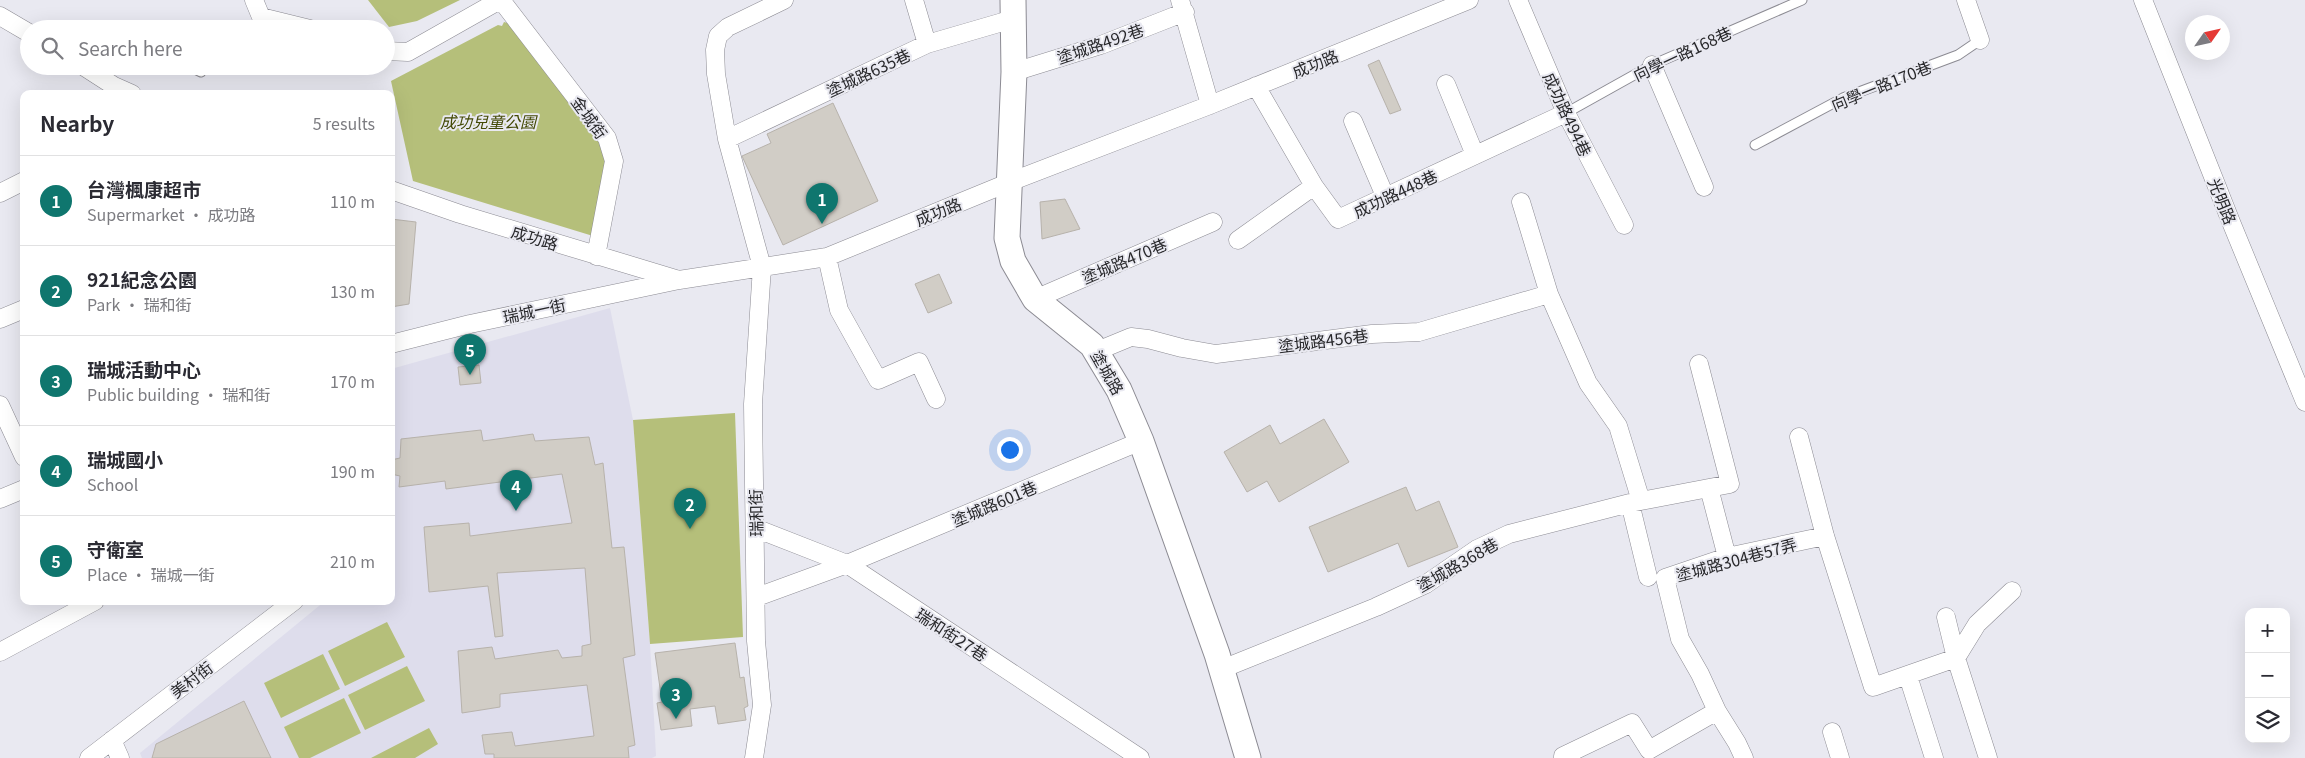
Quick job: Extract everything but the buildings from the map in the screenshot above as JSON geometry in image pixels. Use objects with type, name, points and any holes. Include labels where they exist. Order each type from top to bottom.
[{"type":"street","points":[[254,0],[257,20]]},
{"type":"street","points":[[395,51],[408,52],[500,0]]},
{"type":"street","name":"金城街","points":[[500,0],[607,138],[614,161],[596,256]]},
{"type":"street","name":"瑞和街","points":[[754,758],[762,705],[756,641],[757,597],[753,404],[762,267],[727,139],[716,74],[715,50],[718,36],[728,28],[784,0]]},
{"type":"street","points":[[914,0],[926,44]]},
{"type":"street","name":"成功路","points":[[395,191],[460,214],[679,280],[827,257],[1010,182],[1210,105],[1469,0]]},
{"type":"street","name":"成功路494巷","points":[[1518,0],[1566,113],[1624,225]]},
{"type":"street","points":[[1966,0],[1980,40]]},
{"type":"street","name":"光明路","points":[[2143,0],[2305,402]]},
{"type":"street","points":[[1182,3],[1210,105]]},
{"type":"street","name":"塗城路492巷","points":[[1014,72],[1101,45],[1182,3]]},
{"type":"street","name":"塗城路635巷","points":[[727,139],[926,44],[1013,10]]},
{"type":"street","name":"塗城路","points":[[1013,10],[1014,72],[1008,244],[1023,282],[1035,299],[1092,345],[1120,390],[1141,441],[1222,669],[1248,758]]},
{"type":"street","points":[[0,16],[20,28]]},
{"type":"street","points":[[1652,64],[1704,187]]},
{"type":"street","points":[[98,75],[112,90]]},
{"type":"street","points":[[1446,84],[1475,155]]},
{"type":"street","name":"成功路448巷","points":[[1256,86],[1314,186],[1338,219],[1566,113]]},
{"type":"street","points":[[1353,121],[1385,196]]},
{"type":"street","points":[[0,193],[20,183]]},
{"type":"street","points":[[1238,240],[1314,186]]},
{"type":"street","points":[[1521,202],[1549,294],[1588,383],[1618,426],[1636,502],[1648,577]]},
{"type":"street","name":"塗城路470巷","points":[[1035,299],[1213,222]]},
{"type":"street","points":[[827,257],[840,310],[878,380],[919,362],[936,399]]},
{"type":"street","name":"瑞城一街","points":[[395,343],[470,324],[679,280]]},
{"type":"street","name":"塗城路456巷","points":[[1097,351],[1131,337],[1216,354],[1372,334],[1419,332],[1549,294]]},
{"type":"street","points":[[0,320],[20,312]]},
{"type":"street","name":"塗城路368巷","points":[[1222,669],[1376,608],[1426,584],[1477,549],[1509,534],[1636,502],[1730,484],[1699,364]]},
{"type":"street","points":[[0,405],[20,448]]},
{"type":"street","points":[[1799,437],[1825,536],[1873,687],[1956,658],[1977,624],[2012,590]]},
{"type":"street","name":"塗城路601巷","points":[[757,597],[847,564],[1141,441]]},
{"type":"street","points":[[1709,488],[1727,558]]},
{"type":"street","points":[[0,499],[20,491]]},
{"type":"street","name":"瑞和街27巷","points":[[755,528],[847,564],[1137,758]]},
{"type":"street","name":"塗城路304巷57弄","points":[[1744,758],[1717,711],[1700,674],[1680,639],[1665,578],[1727,558],[1825,536]]},
{"type":"street","points":[[0,652],[88,605]]},
{"type":"street","name":"美村街","points":[[89,758],[285,605]]},
{"type":"street","points":[[1946,616],[1956,658],[1988,758]]},
{"type":"street","points":[[1908,676],[1934,758]]},
{"type":"street","points":[[1563,758],[1562,756],[1632,723],[1649,750],[1717,711]]},
{"type":"street","points":[[1832,732],[1840,758]]},
{"type":"street","points":[[112,740],[120,758]]},
{"type":"lane","name":"向學一路168巷","points":[[1566,113],[1652,64],[1802,0]]},
{"type":"lane","name":"向學一路170巷","points":[[1755,145],[1843,98],[1958,55],[1980,40]]},
{"type":"shaded area","points":[[610,308],[633,420],[650,644],[656,756],[652,758],[142,758],[140,753],[320,605],[395,605],[395,368]]},
{"type":"green space","points":[[368,0],[460,0],[417,21],[395,26],[395,20],[384,20]]},
{"type":"green space","name":"成功兒童公園","points":[[504,22],[522,27],[612,153],[593,236],[413,181],[395,99],[395,90],[393,90],[391,81],[498,25],[502,26]]},
{"type":"green space","points":[[735,413],[743,637],[650,644],[633,420]]},
{"type":"green space","points":[[387,622],[405,657],[345,686],[328,651]]},
{"type":"green space","points":[[323,654],[340,689],[281,718],[264,683]]},
{"type":"green space","points":[[407,666],[425,701],[365,730],[348,695]]},
{"type":"green space","points":[[344,698],[361,733],[310,758],[299,758],[284,727]]},
{"type":"green space","points":[[429,728],[438,744],[415,758],[371,758]]},
{"type":"place","name":"台灣楓康超市","points":[[822,224]]},
{"type":"place","name":"守衛室","points":[[470,375]]},
{"type":"place","name":"瑞城國小","points":[[516,511]]},
{"type":"place","name":"921紀念公園","points":[[690,529]]},
{"type":"place","name":"瑞城活動中心","points":[[676,719]]}]
